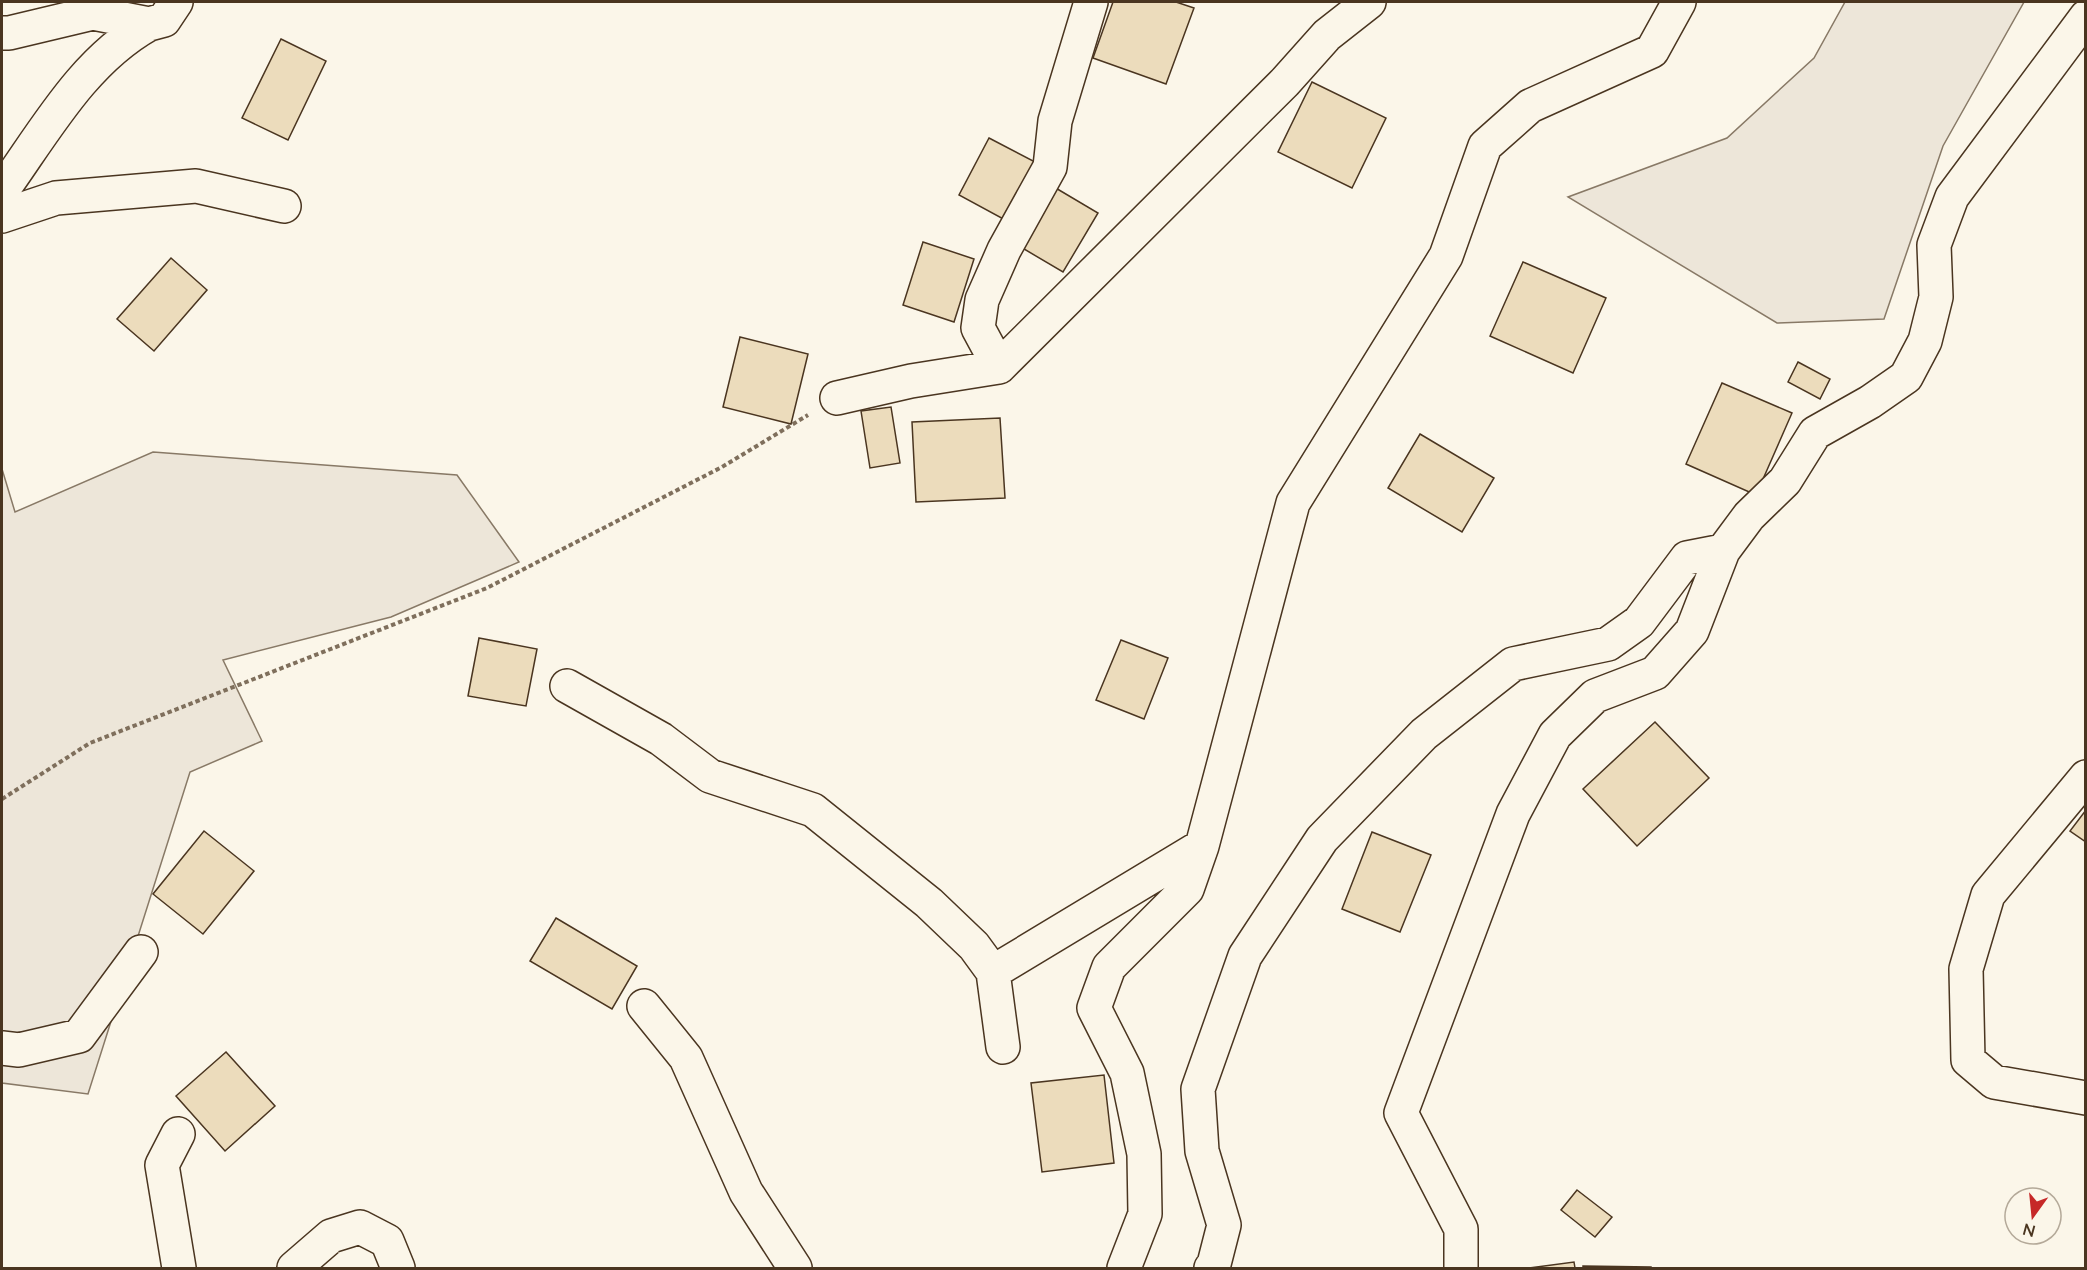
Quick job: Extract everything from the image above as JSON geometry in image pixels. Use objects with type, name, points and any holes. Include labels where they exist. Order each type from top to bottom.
[{"type":"street","points":[[2,191],[84,75],[132,33],[149,24],[164,20],[176,2]]},
{"type":"street","points":[[999,367],[978,328],[982,300],[1004,250],[1050,167],[1055,121],[1091,2]]},
{"type":"street","points":[[837,398],[911,381],[999,367],[1285,82],[1326,35],[1369,2]]},
{"type":"street","points":[[1124,1269],[1146,1214],[1144,1154],[1127,1073],[1094,1008],[1109,967],[1187,889],[1202,846],[1293,503],[1446,256],[1485,146],[1530,106],[1652,51],[1679,2]]},
{"type":"street","points":[[2,33],[93,14],[149,24]]},
{"type":"street","points":[[1461,1269],[1461,1229],[1401,1113],[1513,814],[1555,735],[1595,696],[1655,672],[1692,631],[1723,551],[1749,516],[1785,481],[1815,433],[1870,402],[1906,377],[1925,341],[1936,297],[1934,245],[1952,196],[2085,17]]},
{"type":"street","points":[[2,216],[56,198],[196,186],[284,206]]},
{"type":"street","points":[[1211,1269],[1224,1225],[1202,1151],[1198,1089],[1245,956],[1322,839],[1424,734],[1513,664],[1608,644],[1639,622],[1687,558],[1723,551]]},
{"type":"street","points":[[567,686],[661,739],[710,776],[813,810],[928,903],[974,946],[993,972],[1003,1047]]},
{"type":"street","points":[[2085,777],[1988,895],[1966,969],[1968,1060],[1994,1082],[2085,1098]]},
{"type":"street","points":[[993,972],[1202,846]]},
{"type":"street","points":[[2,1048],[20,1050],[79,1036],[141,952]]},
{"type":"street","points":[[644,1005],[686,1058],[746,1192],[795,1269]]},
{"type":"street","points":[[178,1134],[162,1165],[179,1269]]},
{"type":"street","points":[[294,1269],[330,1236],[360,1227],[387,1241],[398,1269]]},
{"type":"path","points":[[2,799],[90,743],[487,588],[722,467],[837,398]]},
{"type":"shaded area","points":[[1845,2],[2024,2],[1943,146],[1884,319],[1777,323],[1568,197],[1727,138],[1814,58]]},
{"type":"shaded area","points":[[153,452],[457,475],[519,562],[391,617],[223,660],[262,741],[190,772],[88,1094],[2,1083],[2,469],[15,512]]},
{"type":"building","points":[[1113,2],[1176,2],[1194,8],[1166,84],[1093,58]]},
{"type":"building","points":[[281,39],[326,61],[288,140],[242,118]]},
{"type":"building","points":[[1312,82],[1386,118],[1352,188],[1278,152]]},
{"type":"building","points":[[989,138],[1039,164],[1007,221],[959,195]]},
{"type":"building","points":[[1054,187],[1098,213],[1063,272],[1019,246]]},
{"type":"building","points":[[923,242],[974,259],[954,322],[903,305]]},
{"type":"building","points":[[171,258],[207,290],[154,351],[117,319]]},
{"type":"building","points":[[1523,262],[1606,298],[1573,373],[1490,336]]},
{"type":"building","points":[[740,337],[808,354],[791,424],[723,407]]},
{"type":"building","points":[[1798,362],[1830,379],[1820,399],[1788,382]]},
{"type":"building","points":[[1722,383],[1792,413],[1756,495],[1686,464]]},
{"type":"building","points":[[891,407],[900,463],[870,468],[861,411]]},
{"type":"building","points":[[1000,418],[1005,498],[916,502],[912,422]]},
{"type":"building","points":[[1420,434],[1494,478],[1462,532],[1388,488]]},
{"type":"building","points":[[479,638],[537,649],[526,706],[468,696]]},
{"type":"building","points":[[1121,640],[1168,658],[1144,719],[1096,700]]},
{"type":"building","points":[[1655,722],[1709,778],[1637,846],[1583,789]]},
{"type":"building","points":[[2086,810],[2086,842],[2070,831]]},
{"type":"building","points":[[204,831],[254,871],[203,934],[153,894]]},
{"type":"building","points":[[1372,832],[1431,855],[1400,932],[1342,909]]},
{"type":"building","points":[[556,918],[637,966],[612,1009],[530,961]]},
{"type":"building","points":[[226,1052],[275,1106],[225,1151],[176,1096]]},
{"type":"building","points":[[1104,1075],[1114,1163],[1042,1172],[1031,1083]]},
{"type":"building","points":[[1577,1190],[1612,1217],[1595,1237],[1561,1210]]},
{"type":"building","points":[[1574,1262],[1575,1268],[1529,1268]]},
{"type":"building","points":[[1583,1266],[1651,1267],[1651,1268],[1583,1268]]}]
